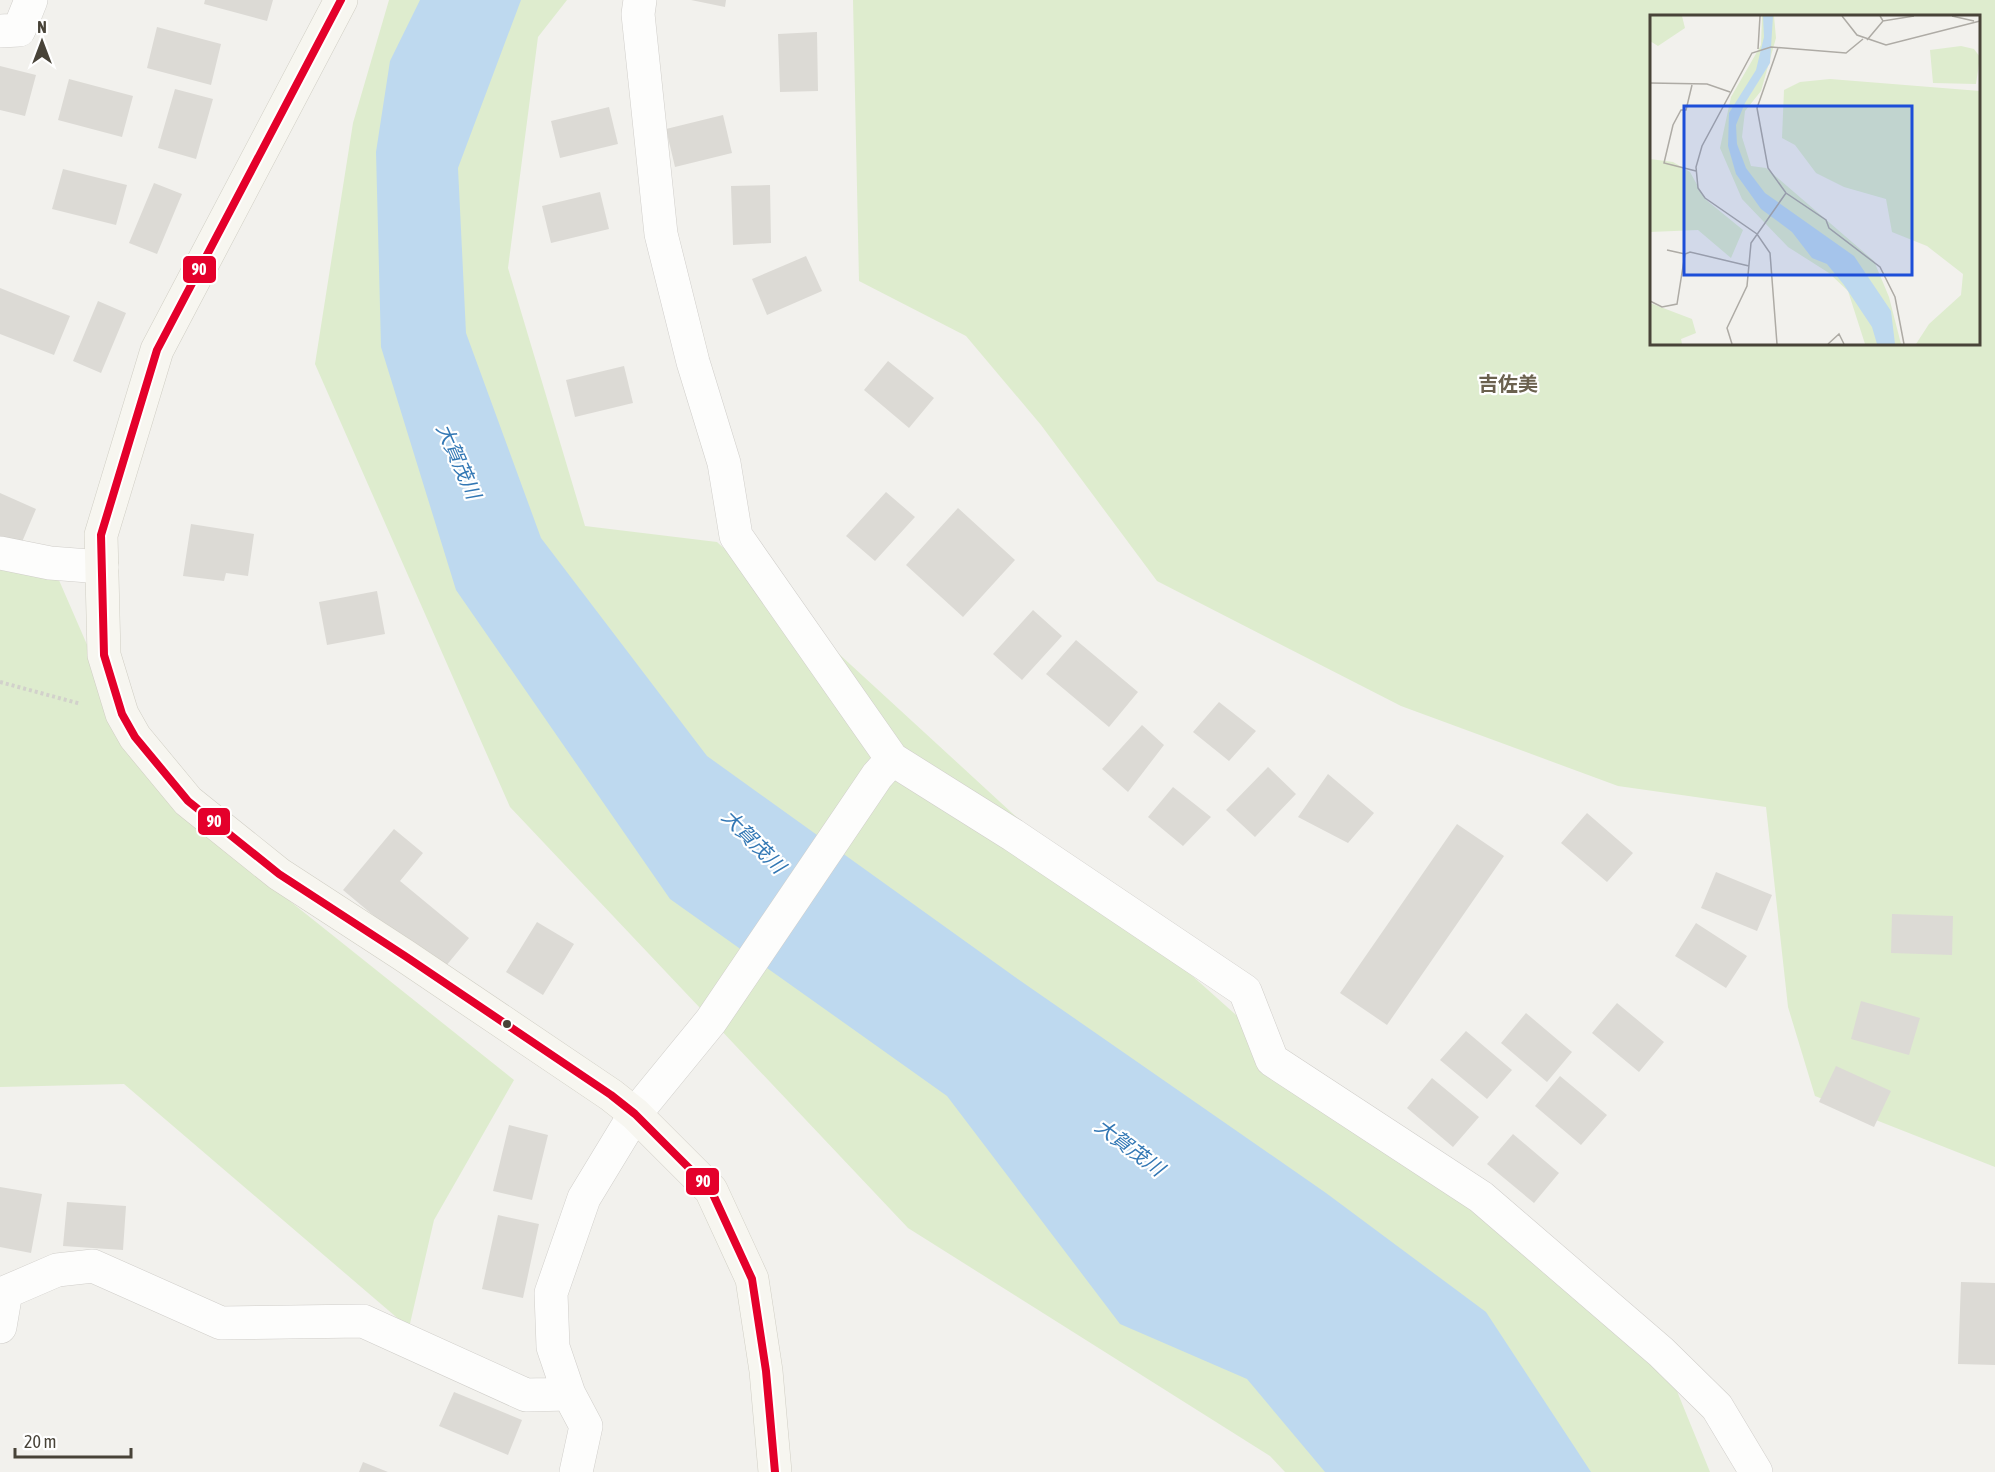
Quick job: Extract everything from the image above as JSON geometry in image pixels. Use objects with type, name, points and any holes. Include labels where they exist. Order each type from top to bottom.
[{"type":"street","points":[[0,31],[19,30],[31,0]]},
{"type":"street","points":[[341,0],[158,350],[101,535],[104,655],[122,714],[135,737],[188,801],[279,874],[611,1095],[636,1114],[711,1191],[752,1279],[766,1371],[775,1472]]},
{"type":"street","points":[[640,0],[638,14],[661,234],[693,362],[724,463],[736,537],[885,767],[1013,835],[1245,991],[1272,1060],[1481,1197],[1661,1352],[1717,1407],[1756,1472]]},
{"type":"street","points":[[0,553],[50,563],[102,567]]},
{"type":"street","points":[[576,1472],[586,1426],[569,1394],[553,1347],[551,1293],[584,1198],[636,1114],[711,1021],[885,767]]},
{"type":"street","points":[[0,1327],[3,1292],[57,1270],[93,1266],[221,1323],[363,1321],[526,1395],[569,1394]]},
{"type":"path","points":[[0,682],[122,714]]},
{"type":"green space","points":[[389,0],[567,0],[538,37],[508,268],[585,526],[717,542],[1096,890],[1263,1039],[1661,1352],[1710,1472],[1285,1472],[1270,1456],[908,1228],[510,807],[315,364],[353,123]]},
{"type":"green space","points":[[853,0],[1995,0],[1995,1167],[1815,1096],[1788,1007],[1766,807],[1618,786],[1401,706],[1157,581],[1041,425],[966,336],[859,281]]},
{"type":"green space","points":[[0,554],[55,571],[98,670],[182,815],[514,1080],[434,1220],[409,1328],[124,1084],[0,1087]]},
{"type":"water","name":"大賀茂川","points":[[420,0],[521,0],[458,168],[466,333],[541,538],[707,756],[1015,977],[1326,1193],[1486,1312],[1591,1472],[1325,1472],[1247,1379],[1120,1324],[947,1096],[670,899],[456,590],[381,347],[376,152],[390,61]]},
{"type":"building","points":[[205,0],[273,0],[267,21],[204,4]]},
{"type":"building","points":[[691,0],[726,0],[725,7]]},
{"type":"building","points":[[157,27],[221,44],[211,85],[147,68]]},
{"type":"building","points":[[817,32],[818,91],[780,92],[778,34]]},
{"type":"building","points":[[0,66],[36,75],[25,116],[0,110]]},
{"type":"building","points":[[69,79],[133,96],[122,137],[58,120]]},
{"type":"building","points":[[175,89],[213,99],[196,159],[158,148]]},
{"type":"building","points":[[609,107],[618,144],[560,158],[551,121]]},
{"type":"building","points":[[723,115],[732,153],[675,167],[666,129]]},
{"type":"building","points":[[63,169],[127,185],[116,225],[52,209]]},
{"type":"building","points":[[154,183],[182,194],[157,254],[129,243]]},
{"type":"building","points":[[770,185],[771,243],[733,245],[731,186]]},
{"type":"building","points":[[600,192],[609,229],[551,243],[542,206]]},
{"type":"building","points":[[806,256],[822,291],[767,315],[752,279]]},
{"type":"building","points":[[0,288],[70,316],[54,355],[0,334]]},
{"type":"building","points":[[98,301],[126,313],[101,373],[73,361]]},
{"type":"building","points":[[888,361],[934,398],[909,428],[864,390]]},
{"type":"building","points":[[624,366],[633,403],[575,417],[566,380]]},
{"type":"building","points":[[886,492],[915,517],[875,561],[846,536]]},
{"type":"building","points":[[0,493],[36,509],[19,549],[0,540]]},
{"type":"building","points":[[958,508],[1015,560],[963,617],[906,565]]},
{"type":"building","points":[[191,524],[254,534],[248,576],[226,573],[224,581],[183,576]]},
{"type":"building","points":[[377,591],[385,634],[327,645],[319,602]]},
{"type":"building","points":[[1033,610],[1062,636],[1022,680],[993,654]]},
{"type":"building","points":[[1076,640],[1138,692],[1109,727],[1046,674]]},
{"type":"building","points":[[1219,702],[1256,731],[1229,761],[1193,732]]},
{"type":"building","points":[[1142,725],[1164,745],[1128,792],[1102,769]]},
{"type":"building","points":[[1268,767],[1296,794],[1255,837],[1226,810]]},
{"type":"building","points":[[1328,774],[1374,813],[1348,843],[1298,817]]},
{"type":"building","points":[[1173,787],[1211,817],[1183,846],[1148,817]]},
{"type":"building","points":[[1587,813],[1633,853],[1607,882],[1561,843]]},
{"type":"building","points":[[1457,824],[1504,856],[1387,1025],[1340,993]]},
{"type":"building","points":[[394,829],[423,853],[400,881],[469,938],[441,972],[343,890]]},
{"type":"building","points":[[1716,872],[1772,895],[1757,931],[1701,908]]},
{"type":"building","points":[[1892,914],[1953,916],[1952,955],[1891,953]]},
{"type":"building","points":[[537,922],[574,944],[543,995],[506,972]]},
{"type":"building","points":[[1696,923],[1747,956],[1726,988],[1675,956]]},
{"type":"building","points":[[1861,1001],[1920,1018],[1909,1055],[1851,1039]]},
{"type":"building","points":[[1617,1003],[1664,1042],[1639,1072],[1592,1033]]},
{"type":"building","points":[[1526,1013],[1572,1052],[1547,1082],[1501,1043]]},
{"type":"building","points":[[1466,1031],[1512,1070],[1487,1099],[1440,1060]]},
{"type":"building","points":[[1836,1066],[1891,1091],[1874,1127],[1819,1102]]},
{"type":"building","points":[[1560,1076],[1607,1115],[1581,1145],[1535,1106]]},
{"type":"building","points":[[1432,1078],[1479,1117],[1453,1147],[1407,1108]]},
{"type":"building","points":[[509,1125],[548,1135],[532,1200],[493,1191]]},
{"type":"building","points":[[1513,1134],[1559,1173],[1534,1203],[1487,1164]]},
{"type":"building","points":[[0,1187],[42,1194],[31,1253],[0,1247]]},
{"type":"building","points":[[67,1202],[126,1206],[123,1250],[63,1246]]},
{"type":"building","points":[[498,1215],[539,1224],[523,1298],[482,1289]]},
{"type":"building","points":[[1961,1282],[1995,1283],[1995,1365],[1958,1364]]},
{"type":"building","points":[[454,1392],[522,1420],[508,1455],[439,1426]]},
{"type":"building","points":[[363,1462],[388,1472],[359,1472]]},
{"type":"transit line","name":"90","points":[[341,0],[157,350],[101,535],[104,655],[122,714],[135,737],[188,801],[279,874],[611,1095],[635,1114],[711,1190],[752,1279],[766,1371],[775,1472]]},
{"type":"district","name":"吉佐美","points":[[1508,383]]}]
